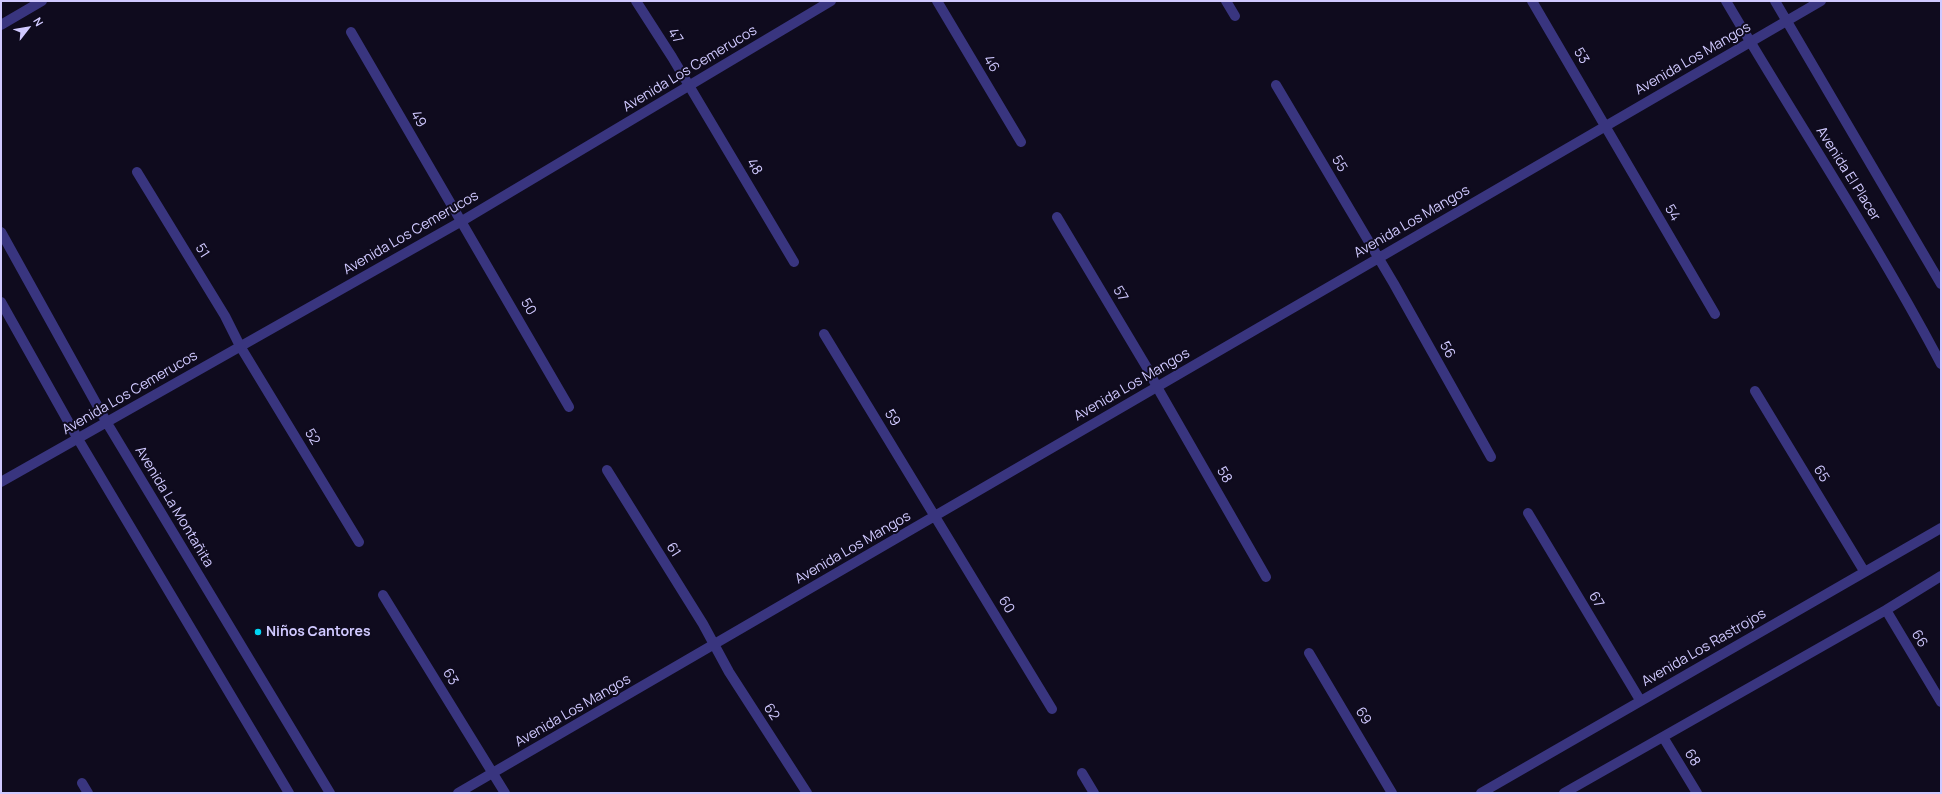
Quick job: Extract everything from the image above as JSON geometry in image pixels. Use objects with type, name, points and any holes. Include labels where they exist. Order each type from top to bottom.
[{"type":"street","points":[[1,24],[42,1]]},
{"type":"street","name":"47","points":[[636,1],[689,87]]},
{"type":"street","name":"Avenida Los Cemerucos","points":[[1,482],[107,424],[240,346],[462,221],[831,1]]},
{"type":"street","name":"46","points":[[937,1],[1021,142]]},
{"type":"street","points":[[1226,1],[1234,16]]},
{"type":"street","name":"53","points":[[1532,1],[1604,126]]},
{"type":"street","name":"Avenida El Placer","points":[[1726,1],[1905,296],[1941,364]]},
{"type":"street","name":"Avenida El Placer","points":[[1775,1],[1941,284]]},
{"type":"street","name":"Avenida Los Mangos","points":[[458,793],[1821,1]]},
{"type":"street","name":"49","points":[[351,32],[462,221]]},
{"type":"street","name":"55","points":[[1276,85],[1378,258]]},
{"type":"street","name":"48","points":[[689,87],[794,262]]},
{"type":"street","name":"54","points":[[1604,126],[1715,314]]},
{"type":"street","name":"51","points":[[136,172],[225,316],[240,346]]},
{"type":"street","name":"57","points":[[1057,217],[1157,387]]},
{"type":"street","name":"50","points":[[462,221],[569,407]]},
{"type":"street","name":"Avenida La Montañita","points":[[1,232],[107,424],[330,793]]},
{"type":"street","name":"56","points":[[1378,258],[1491,457]]},
{"type":"street","points":[[1,302],[78,439],[288,793]]},
{"type":"street","name":"59","points":[[824,334],[936,516]]},
{"type":"street","name":"52","points":[[240,346],[359,542]]},
{"type":"street","name":"58","points":[[1157,387],[1266,577]]},
{"type":"street","name":"65","points":[[1755,391],[1864,571]]},
{"type":"street","name":"61","points":[[607,470],[714,645]]},
{"type":"street","name":"67","points":[[1528,513],[1640,700]]},
{"type":"street","name":"60","points":[[936,516],[1052,709]]},
{"type":"street","name":"Avenida Los Rastrojos","points":[[1481,793],[1640,700],[1941,528]]},
{"type":"street","points":[[1564,793],[1886,610],[1941,576]]},
{"type":"street","name":"63","points":[[383,595],[505,793]]},
{"type":"street","name":"66","points":[[1886,610],[1941,702]]},
{"type":"street","name":"62","points":[[714,645],[729,672],[807,793]]},
{"type":"street","name":"69","points":[[1309,653],[1392,793]]},
{"type":"street","name":"68","points":[[1663,737],[1697,793]]},
{"type":"street","points":[[1082,773],[1094,793]]},
{"type":"street","points":[[82,783],[88,793]]},
{"type":"place","name":"Niños Cantores","points":[[258,632]]}]
